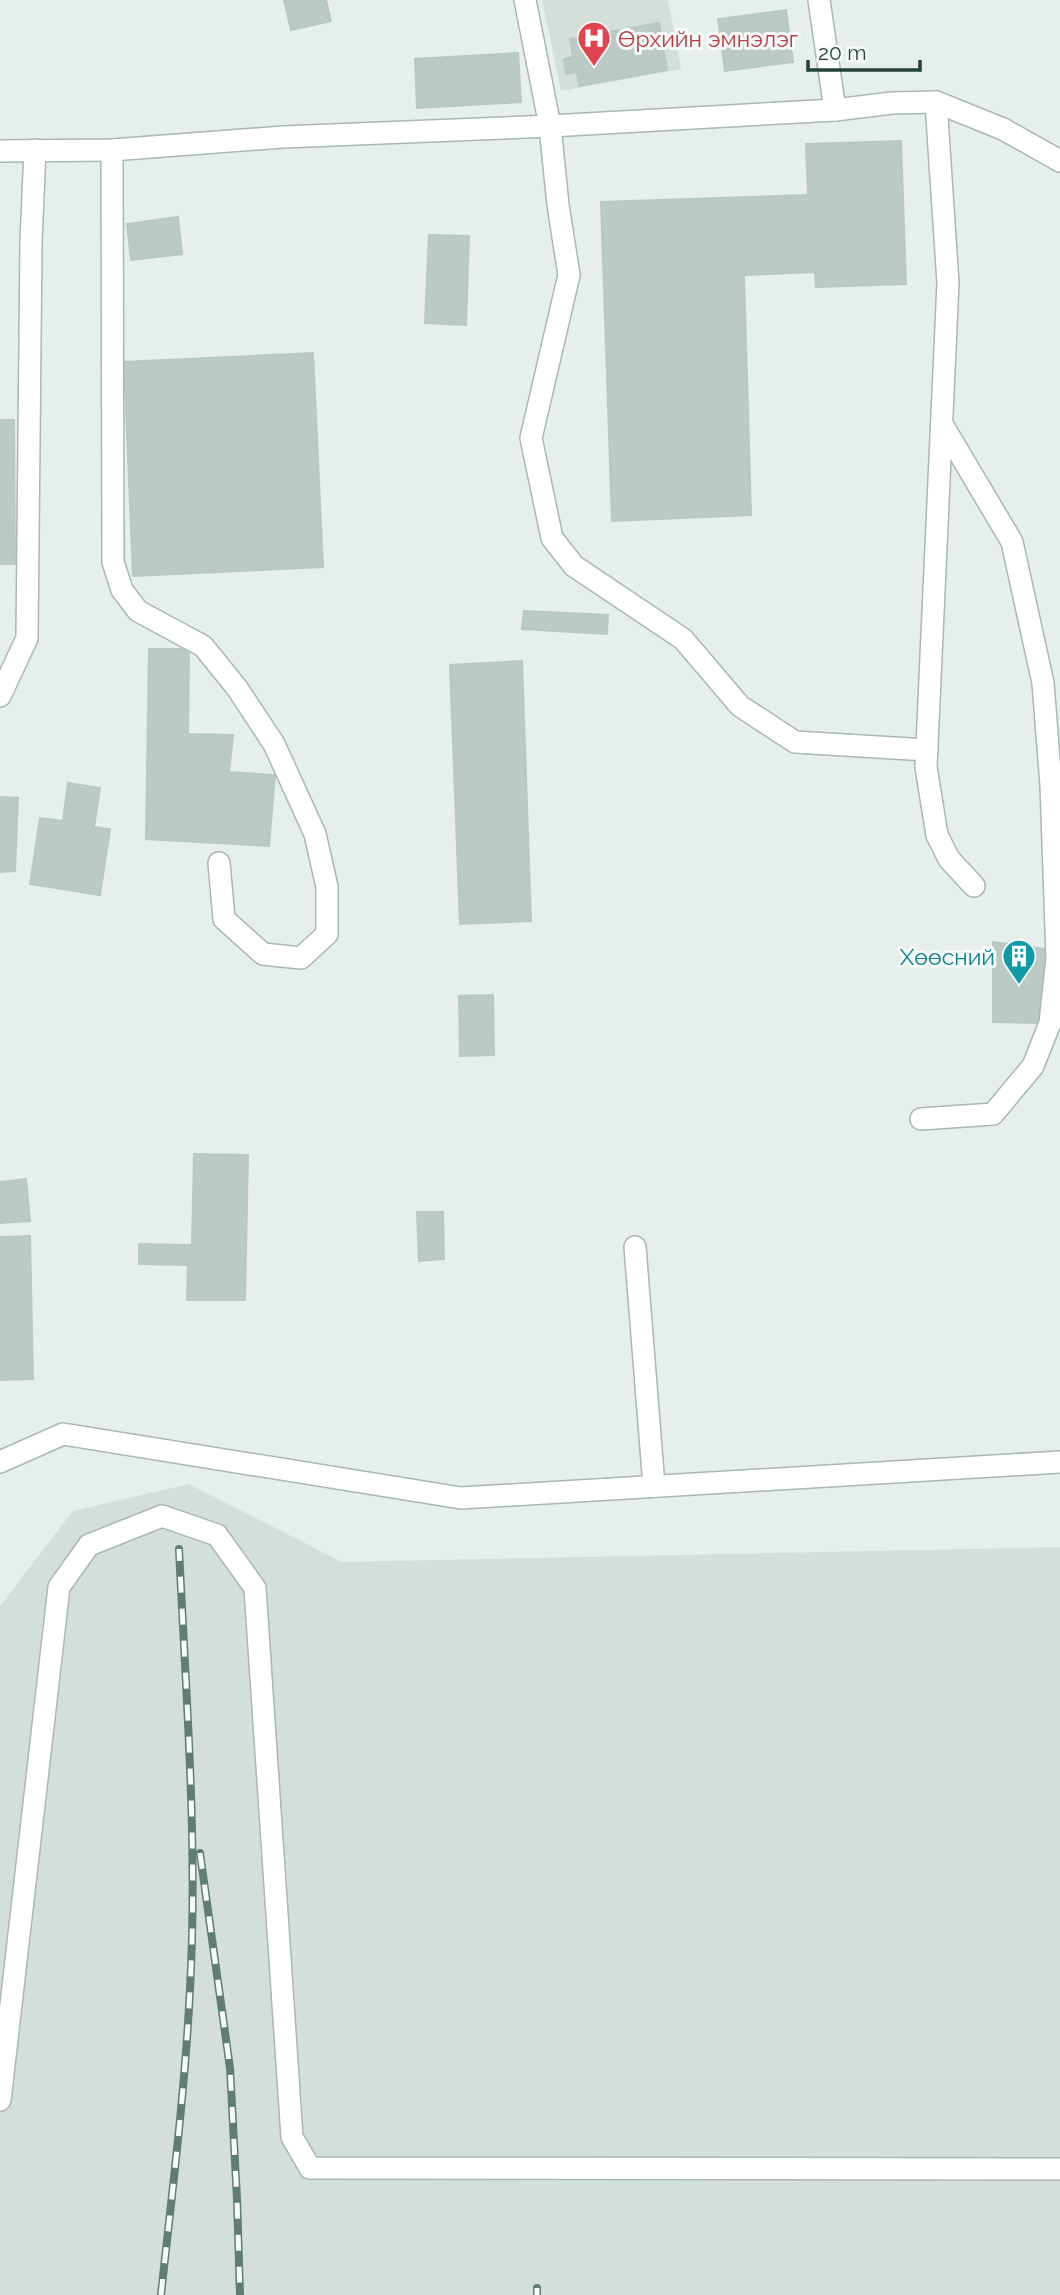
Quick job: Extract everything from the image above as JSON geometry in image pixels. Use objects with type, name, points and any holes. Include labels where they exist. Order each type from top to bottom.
[{"type":"street","points":[[525,0],[550,126],[569,275],[531,438],[552,538],[574,566],[683,639],[740,706],[795,742],[927,750]]},
{"type":"street","points":[[819,0],[835,110]]},
{"type":"street","points":[[0,151],[111,150],[283,137],[550,126],[835,110],[892,103],[936,103],[1003,129],[1060,161]]},
{"type":"street","points":[[936,103],[948,284],[926,767],[937,835],[949,859],[974,886]]},
{"type":"street","points":[[0,696],[27,638],[31,242],[35,150]]},
{"type":"street","points":[[111,150],[113,562],[122,590],[138,611],[203,646],[237,688],[274,744],[315,835],[327,887],[327,934],[301,958],[263,954],[224,919],[219,863]]},
{"type":"street","points":[[921,1119],[993,1114],[1033,1066],[1050,1023],[1057,958],[1051,785],[1043,683],[1012,542],[942,424]]},
{"type":"street","points":[[635,1247],[654,1486]]},
{"type":"street","points":[[0,1462],[63,1434],[461,1498],[1060,1462]]},
{"type":"street","points":[[0,2100],[60,1587],[89,1545],[162,1516],[217,1535],[255,1588],[292,2137],[310,2168],[1059,2169]]},
{"type":"shaded area","points":[[542,0],[668,0],[681,69],[561,91]]},
{"type":"shaded area","points":[[189,1484],[342,1562],[1060,1547],[1060,2295],[0,2295],[0,1606],[73,1511]]},
{"type":"building","points":[[284,0],[326,0],[331,21],[291,30]]},
{"type":"building","points":[[786,10],[793,62],[725,71],[718,19]]},
{"type":"building","points":[[659,23],[667,70],[579,86],[577,72],[566,74],[564,59],[573,57],[570,39]]},
{"type":"building","points":[[518,53],[521,102],[417,108],[415,59]]},
{"type":"building","points":[[901,141],[906,284],[816,287],[815,272],[744,275],[751,515],[612,521],[601,202],[808,195],[806,144]]},
{"type":"building","points":[[178,217],[182,254],[131,260],[127,224]]},
{"type":"building","points":[[429,235],[469,236],[466,325],[425,323]]},
{"type":"building","points":[[313,353],[323,567],[133,576],[124,362]]},
{"type":"building","points":[[0,420],[14,420],[15,564],[0,564]]},
{"type":"building","points":[[524,611],[608,615],[607,634],[522,629]]},
{"type":"building","points":[[149,649],[189,649],[188,734],[233,735],[229,772],[275,775],[269,846],[146,839]]},
{"type":"building","points":[[522,661],[531,921],[460,924],[450,665]]},
{"type":"building","points":[[68,783],[100,788],[94,827],[110,829],[100,895],[30,884],[40,818],[63,821]]},
{"type":"building","points":[[0,797],[18,798],[15,871],[0,872]]},
{"type":"building","name":"Хөөсний","points":[[993,942],[1045,949],[1044,1023],[993,1022]]},
{"type":"building","points":[[493,995],[494,1055],[460,1056],[459,996]]},
{"type":"building","points":[[194,1154],[248,1155],[245,1300],[187,1300],[188,1265],[139,1264],[139,1244],[192,1245]]},
{"type":"building","points":[[26,1179],[30,1221],[0,1223],[0,1182]]},
{"type":"building","points":[[417,1212],[443,1212],[444,1259],[419,1261]]},
{"type":"building","points":[[30,1236],[33,1379],[0,1380],[0,1237]]},
{"type":"railway","points":[[161,2295],[185,2066],[192,1934],[190,1769],[179,1549]]},
{"type":"railway","points":[[200,1853],[230,2068],[240,2295]]},
{"type":"railway","points":[[537,2288],[537,2295]]},
{"type":"place","name":"Өрхийн эмнэлэг","points":[[594,68]]},
{"type":"place","name":"Хөөсний","points":[[1019,986]]}]
